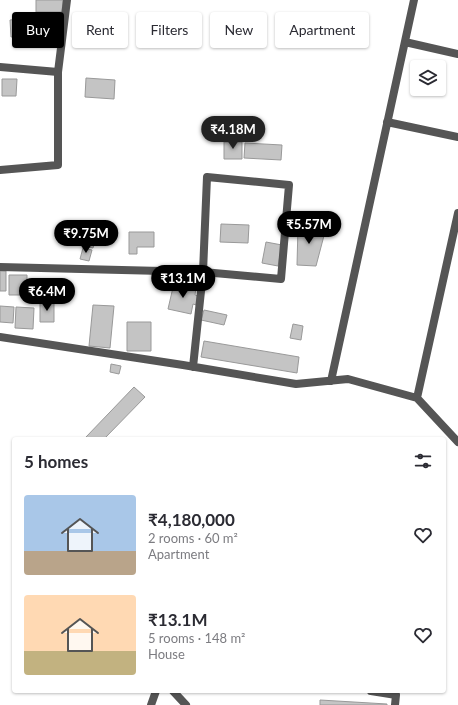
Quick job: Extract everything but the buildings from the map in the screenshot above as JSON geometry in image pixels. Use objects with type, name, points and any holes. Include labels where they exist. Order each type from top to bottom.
[{"type":"street","points":[[0,170],[58,165],[58,72],[67,0]]},
{"type":"street","points":[[331,381],[414,0]]},
{"type":"street","points":[[405,42],[458,54]]},
{"type":"street","points":[[0,67],[58,72]]},
{"type":"street","points":[[387,122],[458,137]]},
{"type":"street","points":[[0,268],[203,272],[281,279],[289,185],[207,177],[203,272],[193,367]]},
{"type":"street","points":[[417,398],[458,213]]},
{"type":"street","points":[[0,338],[296,384],[348,379],[417,398],[458,442]]},
{"type":"street","points":[[151,705],[155,693]]},
{"type":"street","points":[[175,693],[186,705]]},
{"type":"street","points":[[384,693],[396,695],[395,705]]}]
